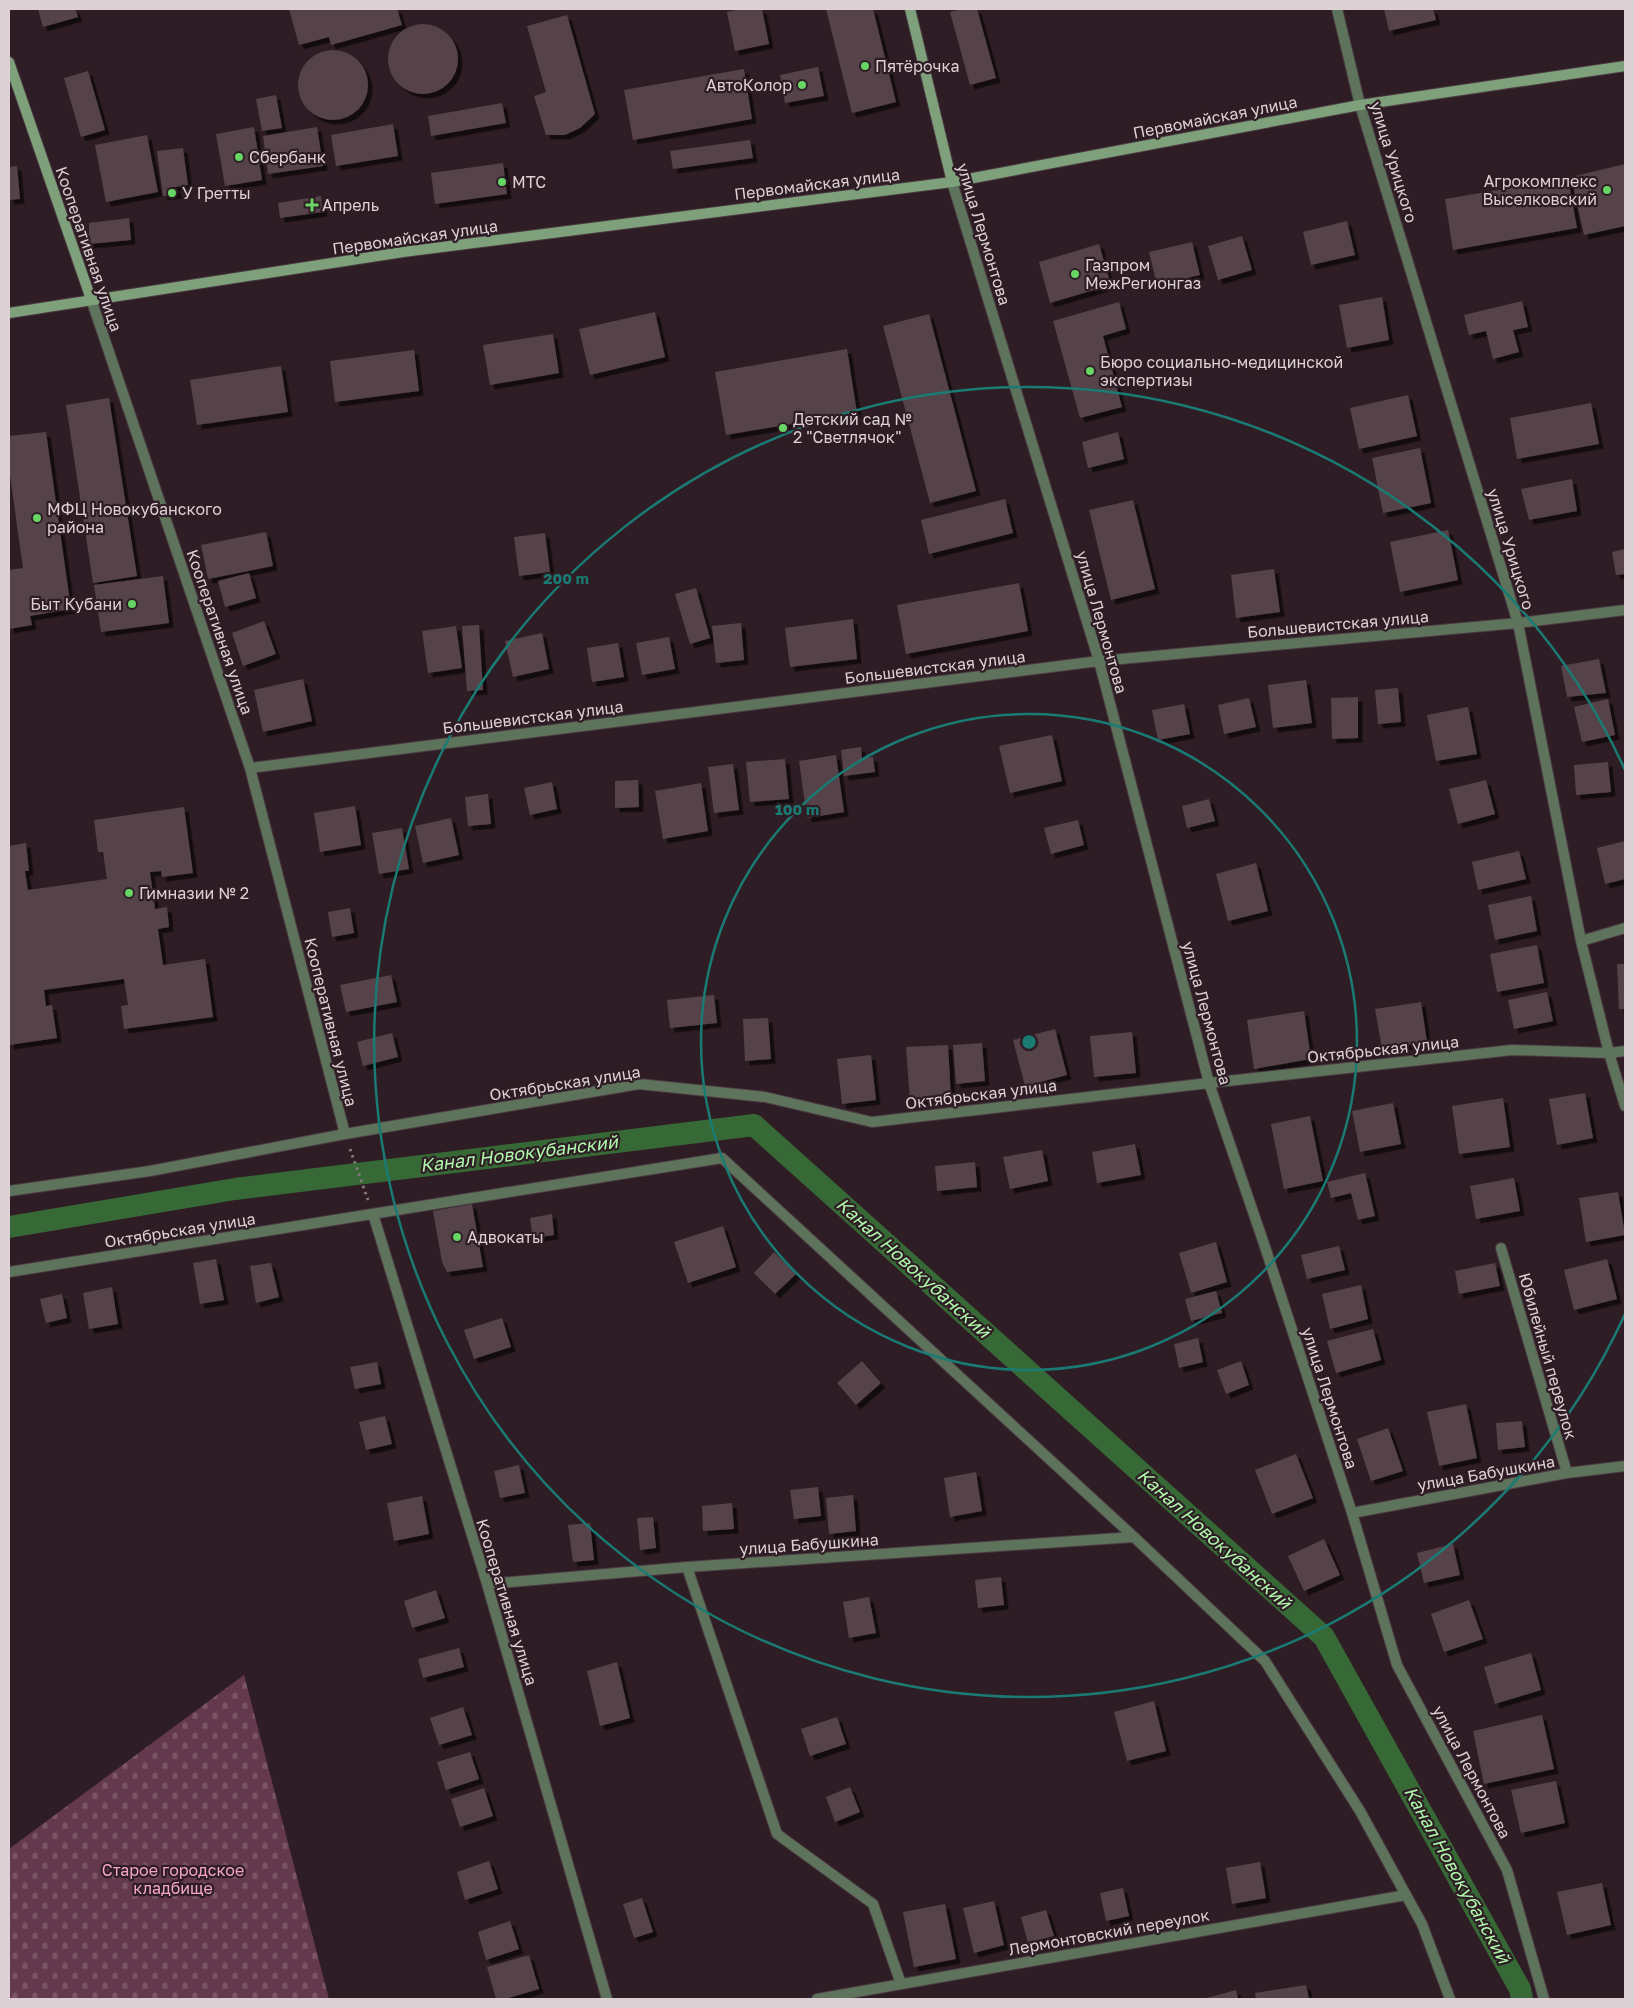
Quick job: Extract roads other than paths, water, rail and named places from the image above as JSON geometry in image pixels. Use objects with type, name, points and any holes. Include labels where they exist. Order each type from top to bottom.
[{"type":"main road","name":"улица Лермонтова","points":[[910,9],[952,182]]},
{"type":"main road","name":"Кооперативная улица","points":[[9,62],[91,300]]},
{"type":"main road","name":"Первомайская улица","points":[[9,313],[404,252],[952,182],[1360,105],[1625,66]]},
{"type":"street","name":"улица Урицкого","points":[[1337,9],[1360,105],[1518,623],[1581,941],[1609,1053],[1625,1106]]},
{"type":"street","name":"улица Лермонтова","points":[[952,182],[1099,661],[1209,1083],[1352,1513],[1397,1665],[1508,1870],[1544,1999]]},
{"type":"street","name":"Кооперативная улица","points":[[91,300],[250,768],[345,1134]]},
{"type":"street","name":"Большевистская улица","points":[[250,768],[1099,661],[1518,623],[1625,610]]},
{"type":"street","points":[[1581,941],[1625,928]]},
{"type":"street","name":"Октябрьская улица","points":[[9,1191],[150,1171],[345,1134],[639,1084],[765,1098],[872,1122],[1512,1050],[1609,1053],[1625,1051]]},
{"type":"street","name":"Октябрьская улица","points":[[9,1272],[722,1158],[1134,1537]]},
{"type":"street","name":"Кооперативная улица","points":[[373,1214],[487,1584],[607,1999]]},
{"type":"street","name":"Юбилейный переулок","points":[[1501,1248],[1567,1473]]},
{"type":"street","name":"улица Бабушкина","points":[[1352,1513],[1567,1473],[1625,1466]]},
{"type":"street","points":[[1134,1537],[1265,1661],[1360,1811],[1422,1924],[1450,1999]]},
{"type":"street","name":"улица Бабушкина","points":[[487,1584],[687,1567],[1134,1537]]},
{"type":"street","points":[[687,1567],[777,1834],[873,1904],[901,1984]]},
{"type":"street","name":"Лермонтовский переулок","points":[[817,1999],[1406,1895]]},
{"type":"waterway","name":"Канал Новокубанский","points":[[9,1227],[235,1189],[754,1125],[1324,1637],[1520,1989],[1522,1999]]},
{"type":"place","name":"Пятёрочка","points":[[865,66]]},
{"type":"place","name":"АвтоКолор","points":[[802,85]]},
{"type":"place","name":"Сбербанк","points":[[239,157]]},
{"type":"place","name":"МТС","points":[[502,182]]},
{"type":"place","name":"Агрокомплекс Выселковский","points":[[1607,190]]},
{"type":"place","name":"У Гретты","points":[[172,193]]},
{"type":"place","name":"Апрель","points":[[312,205]]},
{"type":"place","name":"Газпром МежРегионгаз","points":[[1075,274]]},
{"type":"place","name":"Бюро социально-медицинской экспертизы","points":[[1090,371]]},
{"type":"place","name":"Детский сад № 2 \"Светлячок\"","points":[[783,428]]},
{"type":"place","name":"МФЦ Новокубанского района","points":[[37,518]]},
{"type":"place","name":"Быт Кубани","points":[[132,604]]},
{"type":"place","name":"Гимназии № 2","points":[[129,893]]},
{"type":"place","name":"Адвокаты","points":[[457,1237]]},
{"type":"park label","name":"Старое городское кладбище","points":[[173,1879]]}]
